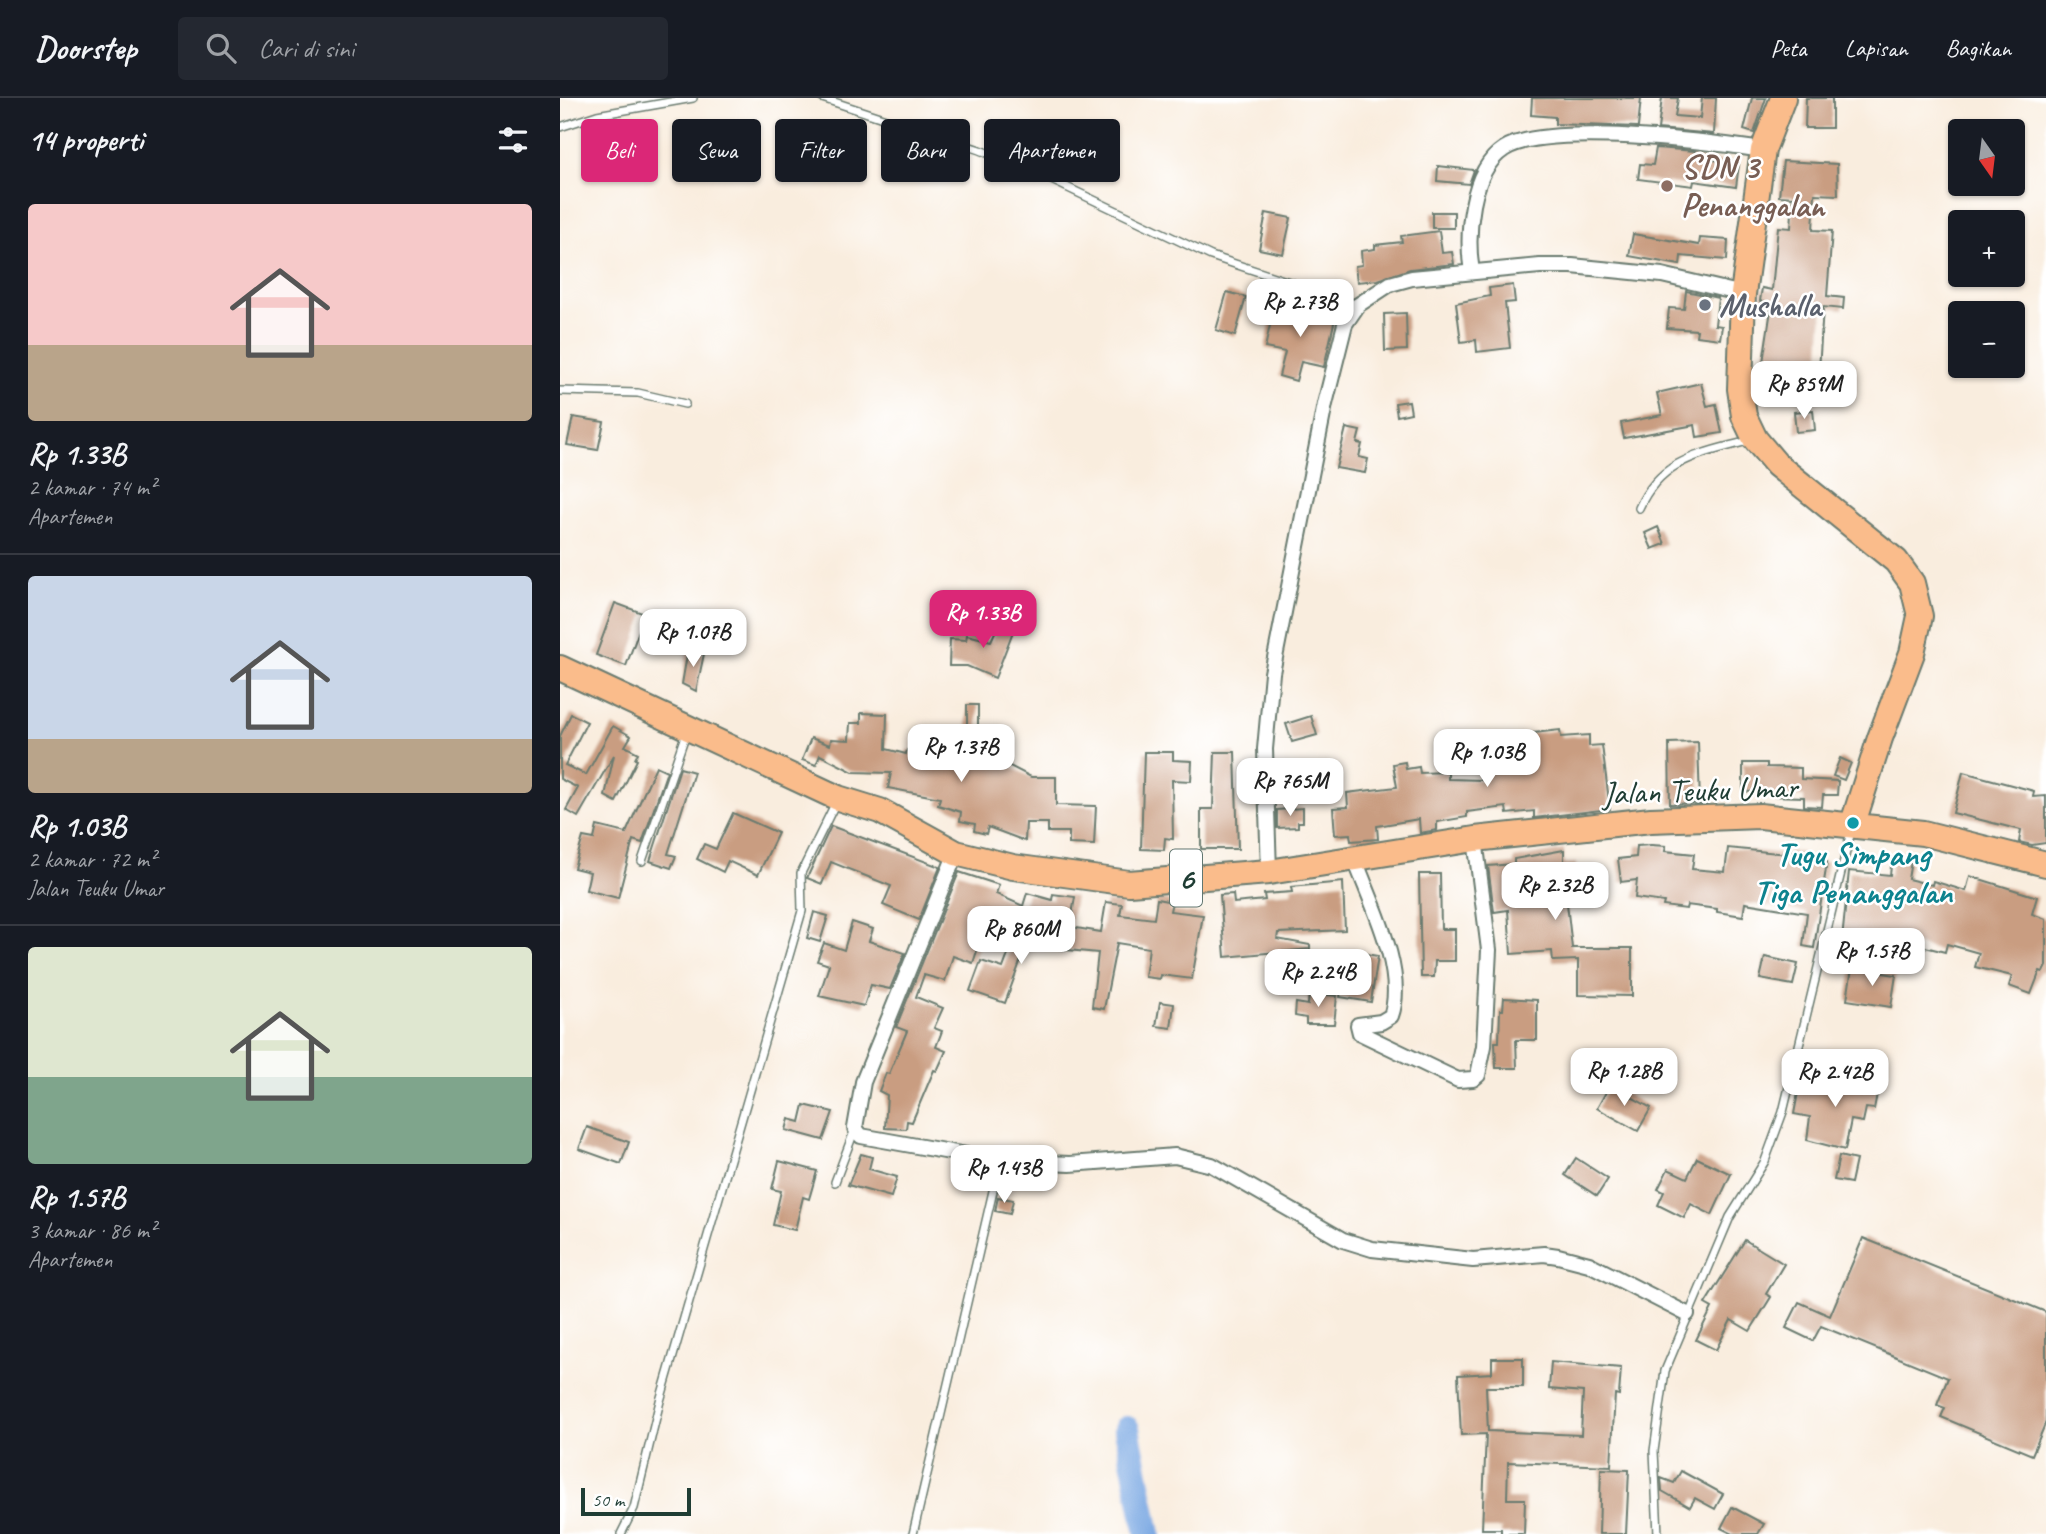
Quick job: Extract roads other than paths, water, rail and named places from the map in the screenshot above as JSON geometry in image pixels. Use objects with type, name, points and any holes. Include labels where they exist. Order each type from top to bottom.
[{"type":"highway","points":[[1783,98],[1763,150],[1743,294],[1741,389],[1744,416],[1755,439],[1794,481],[1859,528],[1896,561],[1912,583],[1920,616],[1912,653],[1880,738],[1853,823]]},
{"type":"highway","name":"Jalan Teuku Umar","points":[[560,668],[838,798],[880,811],[956,853],[1013,867],[1129,883],[1269,872],[1475,839],[1651,820],[1760,816],[1853,823],[1923,833],[2046,864]]},
{"type":"street","points":[[1472,272],[1468,247],[1469,226],[1484,173],[1504,149],[1518,143],[1563,136],[1649,138],[1703,141],[1763,150]]},
{"type":"street","points":[[1269,872],[1265,749],[1272,673],[1325,404],[1345,324],[1358,305],[1390,284],[1412,278],[1540,266],[1597,268],[1662,275],[1743,294]]},
{"type":"street","points":[[1354,857],[1390,959],[1397,993],[1391,1016],[1381,1022],[1358,1025],[1360,1033],[1458,1080],[1467,1080],[1478,1075],[1482,1058],[1489,959],[1475,839]]},
{"type":"street","points":[[956,853],[863,1082],[855,1128],[861,1136],[1000,1161],[1079,1163],[1175,1156],[1212,1165],[1343,1240],[1372,1250],[1473,1260],[1544,1254],[1558,1256],[1589,1264],[1687,1314]]},
{"type":"lane","points":[[560,127],[597,115],[693,98]]},
{"type":"lane","points":[[822,98],[980,150],[1037,173],[1211,256],[1358,305]]},
{"type":"lane","points":[[560,391],[638,393],[685,404]]},
{"type":"lane","points":[[1639,508],[1651,485],[1677,463],[1755,439]]},
{"type":"lane","points":[[642,861],[687,729]]},
{"type":"lane","points":[[621,1534],[634,1508],[660,1401],[803,911],[801,873],[838,798]]},
{"type":"lane","points":[[1658,1534],[1654,1451],[1657,1412],[1665,1371],[1730,1217],[1765,1161],[1783,1112],[1837,877],[1853,823]]},
{"type":"lane","points":[[835,1182],[855,1128]]},
{"type":"lane","points":[[912,1534],[1000,1161]]},
{"type":"waterway","points":[[1127,1429],[1148,1534]]},
{"type":"place","name":"SDN 3 Penanggalan","points":[[1667,186]]},
{"type":"place","name":"Mushalla","points":[[1705,305]]},
{"type":"place","name":"Tugu Simpang Tiga Penanggalan","points":[[1853,823]]}]
